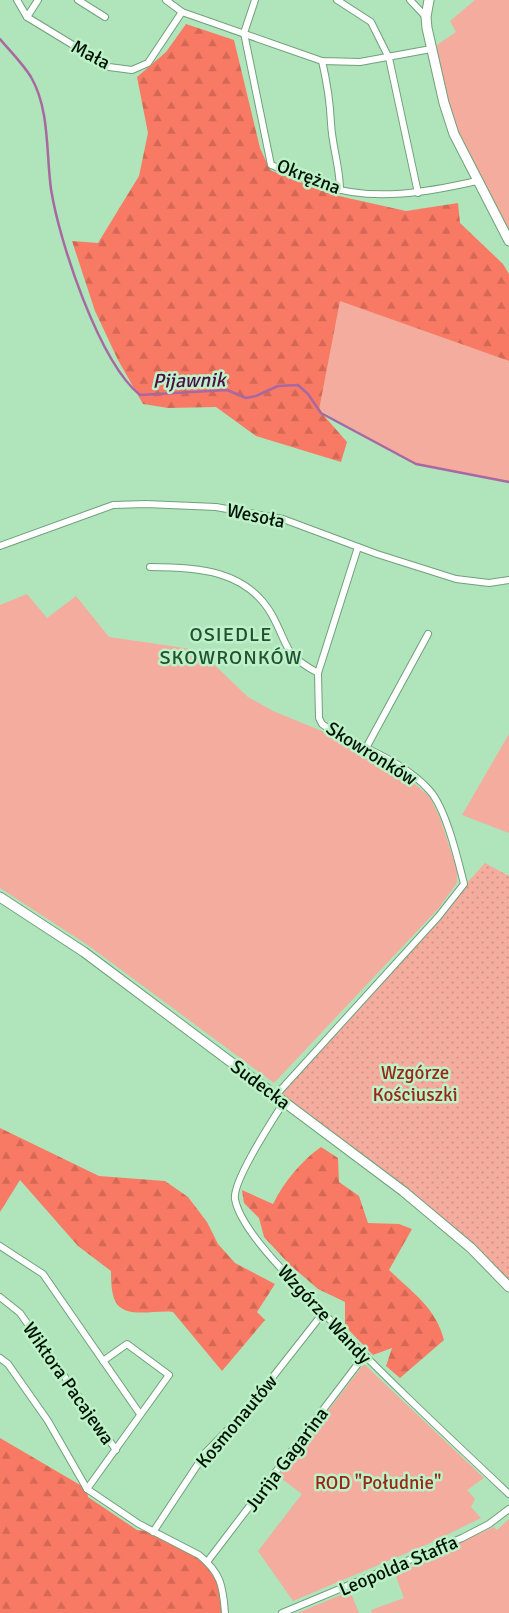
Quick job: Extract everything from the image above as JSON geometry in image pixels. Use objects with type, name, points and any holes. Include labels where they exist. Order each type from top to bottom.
[{"type":"street","name":"Mała","points":[[17,0],[27,17],[109,67],[132,70],[148,63],[182,12]]},
{"type":"street","points":[[27,17],[38,0]]},
{"type":"street","points":[[78,0],[104,17]]},
{"type":"street","points":[[166,0],[182,12],[322,61],[354,63],[431,49]]},
{"type":"street","points":[[244,33],[254,0]]},
{"type":"street","points":[[337,0],[371,22],[388,58],[418,193]]},
{"type":"street","points":[[410,0],[426,16]]},
{"type":"street","points":[[429,0],[426,16],[431,49],[448,118],[509,241]]},
{"type":"street","name":"Okrężna","points":[[244,33],[271,165],[325,186],[366,194],[418,193],[478,181]]},
{"type":"street","points":[[322,61],[331,106],[331,124],[340,173],[340,190]]},
{"type":"street","name":"Wesoła","points":[[0,546],[104,508],[146,504],[216,507],[283,519],[358,547],[456,579],[490,583],[509,580]]},
{"type":"street","name":"Skowronków","points":[[276,1095],[432,924],[464,884],[443,816],[431,792],[410,773],[322,724],[318,712],[318,673],[358,547]]},
{"type":"street","points":[[150,567],[201,570],[237,579],[263,600],[273,616],[286,649],[297,660],[318,673]]},
{"type":"street","points":[[366,748],[428,634]]},
{"type":"street","name":"Sudecka","points":[[0,897],[84,952],[438,1218],[509,1287]]},
{"type":"street","name":"Wzgórze Wandy","points":[[284,1102],[238,1179],[235,1198],[246,1224],[286,1275],[364,1356],[509,1494]]},
{"type":"street","points":[[0,1246],[43,1274],[140,1414]]},
{"type":"street","name":"Wiktora Pacajewa","points":[[0,1297],[20,1313],[116,1450]]},
{"type":"street","name":"Kosmonautów","points":[[153,1532],[206,1452],[246,1410],[323,1313]]},
{"type":"street","points":[[87,1489],[169,1375],[127,1344],[103,1362]]},
{"type":"street","name":"Jurija Gagarina","points":[[207,1562],[364,1356]]},
{"type":"street","points":[[0,1358],[8,1364],[48,1421],[87,1489],[153,1532],[199,1555],[207,1562],[223,1584],[225,1613]]},
{"type":"street","name":"Leopolda Staffa","points":[[282,1613],[462,1538],[489,1524],[509,1509]]},
{"type":"green space","points":[[475,0],[509,0],[509,241],[454,134],[431,49],[456,32],[450,21]]},
{"type":"green space","points":[[186,24],[234,40],[260,148],[270,170],[330,194],[406,211],[458,203],[460,223],[503,264],[509,274],[509,361],[340,301],[319,410],[347,442],[341,462],[256,436],[216,407],[168,408],[143,404],[118,360],[95,311],[72,241],[98,243],[139,176],[148,133],[137,77],[166,52]]},
{"type":"green space","points":[[340,300],[509,361],[509,482],[416,464],[319,410]]},
{"type":"green space","points":[[27,594],[47,618],[76,596],[109,637],[191,649],[205,656],[248,697],[273,711],[329,734],[365,752],[411,781],[429,796],[440,818],[457,870],[457,883],[438,909],[274,1083],[89,946],[0,888],[0,605]]},
{"type":"green space","points":[[509,734],[509,833],[462,815]]},
{"type":"green space","name":"Wzgórze Kościuszki","points":[[485,863],[509,876],[509,1287],[471,1248],[276,1095]]},
{"type":"green space","points":[[0,1128],[99,1176],[165,1181],[188,1197],[207,1222],[218,1244],[235,1263],[275,1284],[257,1312],[265,1320],[222,1371],[173,1312],[138,1312],[122,1309],[112,1292],[111,1271],[78,1246],[20,1180],[0,1212]]},
{"type":"green space","points":[[321,1147],[338,1158],[339,1182],[359,1196],[368,1223],[399,1224],[412,1229],[389,1270],[422,1301],[435,1319],[444,1340],[400,1378],[386,1366],[392,1348],[373,1355],[345,1326],[345,1302],[318,1289],[289,1264],[264,1237],[259,1218],[244,1203],[242,1190],[273,1204],[294,1172]]},
{"type":"green space","name":"ROD \"Południe\"","points":[[364,1364],[484,1478],[467,1490],[475,1499],[471,1507],[481,1518],[428,1544],[293,1601],[258,1551],[302,1494],[278,1476]]},
{"type":"green space","points":[[0,1438],[87,1489],[88,1497],[137,1530],[153,1532],[192,1551],[214,1569],[226,1613],[0,1613]]},
{"type":"green space","points":[[509,1519],[509,1613],[372,1613],[371,1610],[404,1598],[394,1571],[494,1527],[497,1530]]},
{"type":"green space","points":[[350,1591],[359,1613],[298,1613]]},
{"type":"waterway","name":"Pijawnik","points":[[0,39],[28,72],[37,90],[44,117],[55,211],[83,299],[110,356],[125,379],[140,395],[227,390],[246,398],[256,396],[278,386],[298,385],[308,394],[321,413],[416,464],[509,482]]},
{"type":"district","name":"OSIEDLE SKOWRONKÓW","points":[[231,646]]}]
